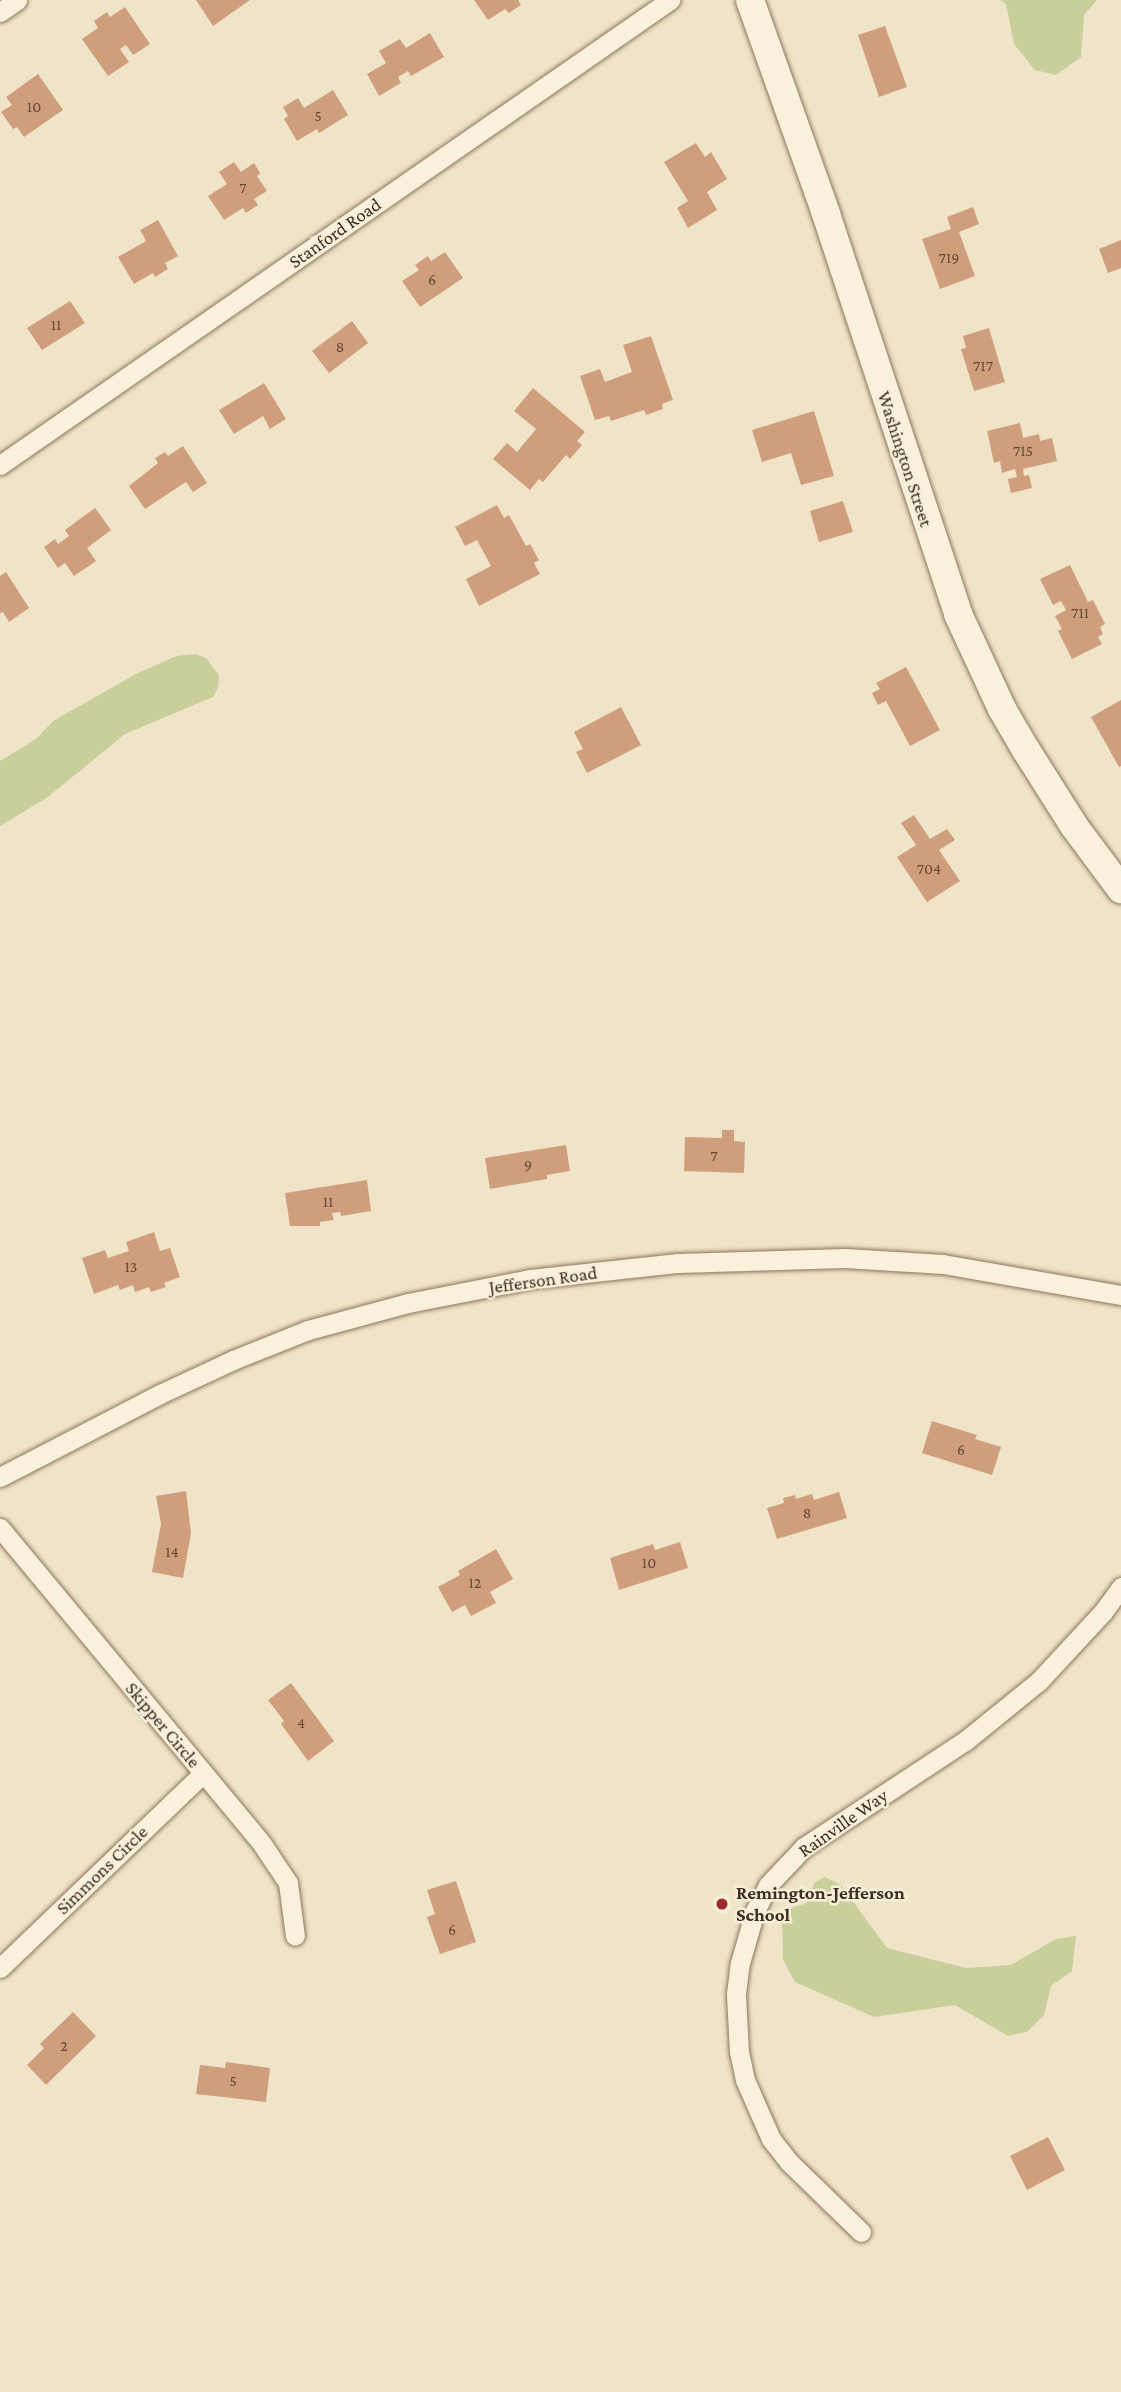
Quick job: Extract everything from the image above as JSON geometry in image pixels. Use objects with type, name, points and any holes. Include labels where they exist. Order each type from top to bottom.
[{"type":"main road","name":"Washington Street","points":[[750,0],[826,214],[958,614],[996,698],[1026,750],[1074,826],[1121,889]]},
{"type":"street","points":[[0,12],[17,0]]},
{"type":"street","name":"Stanford Road","points":[[0,465],[670,0]]},
{"type":"street","name":"Jefferson Road","points":[[0,1477],[172,1388],[308,1330],[408,1303],[530,1279],[678,1263],[845,1258],[943,1264],[1121,1295]]},
{"type":"street","name":"Skipper Circle","points":[[0,1528],[262,1844],[288,1883],[295,1936]]},
{"type":"street","name":"Rainville Way","points":[[862,2232],[789,2162],[771,2139],[745,2080],[739,2052],[736,1994],[740,1963],[755,1911],[768,1885],[804,1847],[965,1741],[1039,1681],[1096,1621],[1121,1587]]},
{"type":"street","name":"Simmons Circle","points":[[0,1968],[203,1773]]},
{"type":"green space","points":[[1000,0],[1097,0],[1084,15],[1081,57],[1056,75],[1035,70],[1014,44],[1006,4]]},
{"type":"green space","points":[[196,654],[206,658],[219,675],[218,687],[213,697],[125,734],[48,797],[0,826],[0,761],[36,739],[53,721],[136,674],[176,656]]},
{"type":"green space","points":[[825,1877],[841,1885],[887,1948],[966,1968],[1011,1965],[1056,1939],[1076,1936],[1072,1971],[1051,1986],[1044,2015],[1027,2032],[1008,2036],[955,2005],[874,2017],[795,1982],[783,1960],[782,1920],[789,1909],[806,1903],[815,1882]]},
{"type":"building","points":[[196,0],[250,0],[213,26]]},
{"type":"building","points":[[474,0],[518,0],[521,5],[509,13],[505,9],[488,20]]},
{"type":"building","points":[[125,7],[150,44],[133,55],[126,45],[120,49],[129,62],[108,76],[82,39],[98,28],[94,21],[107,12],[110,17]]},
{"type":"building","points":[[885,26],[907,87],[879,97],[858,35]]},
{"type":"building","points":[[430,33],[444,57],[411,76],[408,71],[398,77],[401,83],[379,96],[367,74],[386,63],[379,51],[400,39],[406,48]]},
{"type":"building","points":[[38,74],[63,110],[24,137],[17,127],[13,129],[1,112],[12,105],[6,97]]},
{"type":"building","points":[[333,90],[348,115],[319,133],[317,129],[297,141],[284,119],[288,116],[283,107],[298,98],[304,108]]},
{"type":"building","points":[[696,143],[705,157],[711,152],[727,179],[707,192],[717,210],[688,228],[677,208],[688,201],[664,162]]},
{"type":"building","points":[[234,162],[241,172],[254,163],[260,173],[257,176],[267,191],[254,199],[258,205],[246,213],[243,208],[224,220],[208,196],[227,184],[219,172]]},
{"type":"building","points":[[973,207],[979,224],[959,232],[975,276],[940,289],[922,239],[951,229],[947,217]]},
{"type":"building","points":[[158,220],[178,256],[165,263],[168,269],[155,277],[153,273],[134,284],[118,257],[146,241],[140,230]]},
{"type":"building","points":[[1121,240],[1121,268],[1108,273],[1099,249]]},
{"type":"building","points":[[445,252],[463,278],[420,307],[402,281],[419,270],[415,265],[428,256],[431,261]]},
{"type":"building","points":[[70,301],[85,323],[42,350],[27,328]]},
{"type":"building","points":[[352,321],[368,343],[329,373],[312,351]]},
{"type":"building","points":[[989,328],[1005,382],[974,391],[961,349],[966,348],[963,336]]},
{"type":"building","points":[[651,336],[673,400],[662,404],[663,409],[646,415],[644,410],[611,421],[609,416],[595,420],[580,376],[600,369],[605,382],[632,372],[623,345]]},
{"type":"building","points":[[264,383],[286,419],[270,429],[263,416],[234,434],[219,410]]},
{"type":"building","points":[[533,388],[585,432],[577,441],[582,445],[570,459],[566,455],[543,482],[539,479],[530,490],[493,459],[507,443],[517,452],[536,429],[514,411]]},
{"type":"building","points":[[814,411],[834,476],[801,485],[791,453],[762,462],[752,430]]},
{"type":"building","points":[[1020,423],[1023,438],[1039,434],[1040,441],[1052,438],[1057,461],[1023,469],[1024,476],[1029,475],[1032,488],[1011,493],[1008,479],[1017,477],[1015,469],[1002,473],[1000,461],[994,463],[987,431]]},
{"type":"building","points":[[183,446],[207,483],[193,492],[186,482],[145,509],[129,486],[158,463],[155,458],[165,452],[168,456]]},
{"type":"building","points":[[843,501],[853,532],[819,542],[810,511]]},
{"type":"building","points":[[497,505],[504,518],[509,515],[526,546],[530,544],[539,560],[534,563],[540,574],[479,606],[466,579],[491,566],[477,540],[465,546],[455,527]]},
{"type":"building","points":[[95,508],[111,530],[87,548],[96,561],[74,576],[65,563],[58,568],[44,547],[55,539],[58,544],[69,536],[65,530]]},
{"type":"building","points":[[1070,565],[1088,602],[1093,600],[1105,624],[1100,627],[1103,634],[1098,637],[1102,644],[1072,659],[1058,631],[1062,629],[1055,616],[1066,610],[1061,601],[1053,605],[1040,579]]},
{"type":"building","points":[[6,572],[29,608],[9,622],[3,612],[0,613],[0,576]]},
{"type":"building","points":[[906,667],[940,730],[910,746],[886,701],[878,705],[872,693],[880,689],[876,683]]},
{"type":"building","points":[[1121,700],[1121,766],[1119,767],[1091,717]]},
{"type":"building","points":[[621,707],[641,745],[587,773],[576,752],[583,749],[574,732]]},
{"type":"building","points":[[914,815],[930,839],[947,829],[955,840],[939,850],[960,881],[927,902],[897,857],[916,845],[901,823]]},
{"type":"building","points":[[722,1130],[734,1130],[734,1141],[745,1142],[744,1173],[684,1171],[685,1137],[722,1138]]},
{"type":"building","points":[[566,1145],[570,1171],[547,1175],[547,1179],[490,1189],[485,1158]]},
{"type":"building","points":[[367,1180],[371,1211],[341,1216],[340,1212],[332,1213],[334,1220],[320,1222],[320,1226],[290,1226],[285,1193]]},
{"type":"building","points":[[154,1232],[160,1251],[170,1248],[180,1277],[164,1283],[166,1287],[151,1292],[149,1287],[135,1292],[133,1285],[120,1290],[118,1285],[94,1294],[82,1258],[105,1250],[108,1258],[129,1251],[126,1242]]},
{"type":"building","points":[[932,1421],[977,1435],[975,1439],[1001,1447],[992,1475],[922,1453]]},
{"type":"building","points":[[186,1491],[191,1533],[183,1578],[152,1572],[161,1524],[156,1496]]},
{"type":"building","points":[[839,1492],[847,1518],[777,1539],[767,1508],[784,1503],[783,1498],[795,1495],[796,1499],[812,1494],[814,1500]]},
{"type":"building","points":[[680,1542],[688,1568],[619,1590],[610,1558],[653,1544],[655,1550]]},
{"type":"building","points":[[496,1549],[513,1579],[490,1592],[496,1603],[471,1616],[465,1605],[452,1612],[438,1587],[460,1575],[458,1571]]},
{"type":"building","points":[[291,1683],[334,1741],[308,1761],[281,1724],[284,1721],[268,1700]]},
{"type":"building","points":[[456,1881],[476,1942],[440,1954],[427,1917],[435,1914],[427,1890]]},
{"type":"building","points":[[73,2012],[96,2036],[46,2085],[27,2065],[44,2048],[40,2044]]},
{"type":"building","points":[[226,2062],[270,2068],[266,2102],[196,2094],[200,2065],[225,2068]]},
{"type":"building","points":[[1048,2137],[1065,2170],[1027,2190],[1010,2156]]},
{"type":"place","name":"Remington-Jefferson School","points":[[722,1904]]}]
